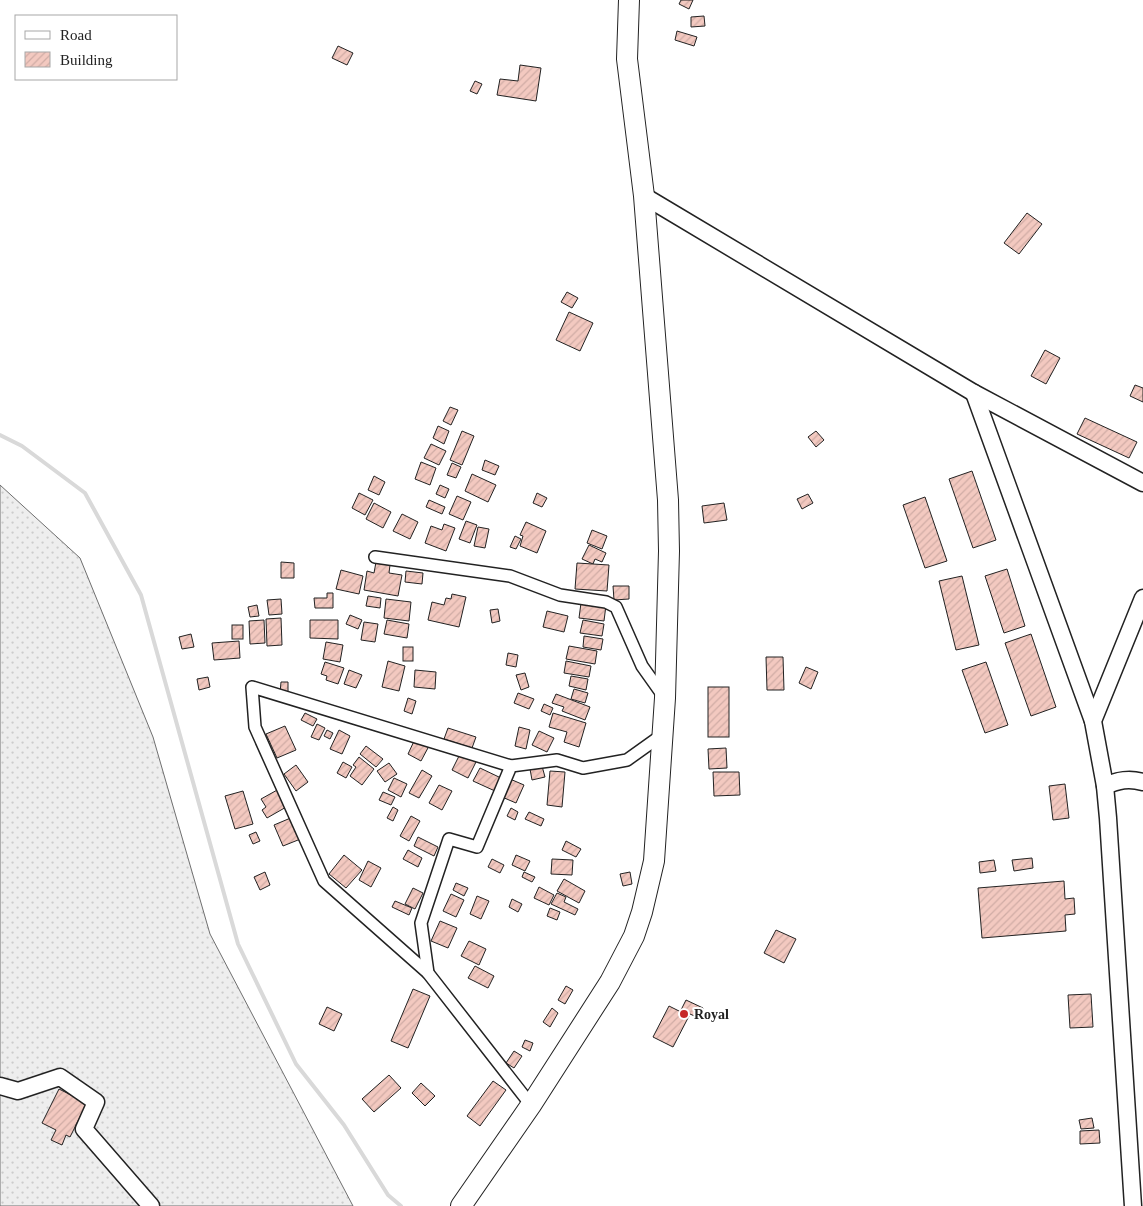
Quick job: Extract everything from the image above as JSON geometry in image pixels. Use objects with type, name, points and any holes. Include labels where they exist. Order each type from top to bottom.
[{"type":"highway","points":[[463,1203],[532,1105],[610,982],[637,928],[654,861],[665,698],[669,551],[668,500],[644,196],[627,59],[629,0]]},
{"type":"street","points":[[644,196],[974,393],[1143,483]]},
{"type":"street","points":[[974,393],[1093,721],[1105,786],[1133,1206]]},
{"type":"street","points":[[375,557],[510,576],[560,596],[606,602],[616,607],[642,666],[665,698]]},
{"type":"street","points":[[1093,721],[1143,598]]},
{"type":"street","points":[[532,1105],[428,973],[324,881],[255,727],[252,687],[511,766],[557,760],[583,768],[627,760],[662,735]]},
{"type":"street","points":[[428,973],[421,923],[449,839],[477,847],[511,766]]},
{"type":"street","points":[[1105,786],[1116,781],[1131,779],[1143,782]]},
{"type":"street","points":[[0,1086],[18,1092],[60,1077],[96,1102],[84,1128],[150,1206]]},
{"type":"shaded area","points":[[0,485],[80,558],[153,737],[210,934],[353,1206],[0,1206]]},
{"type":"building","points":[[681,0],[693,0],[689,9],[679,4]]},
{"type":"building","points":[[704,16],[705,26],[691,27],[691,17]]},
{"type":"building","points":[[677,31],[697,37],[694,46],[675,40]]},
{"type":"building","points":[[338,46],[353,53],[347,65],[332,58]]},
{"type":"building","points":[[520,65],[541,68],[536,101],[497,95],[500,79],[518,81]]},
{"type":"building","points":[[475,81],[482,84],[477,94],[470,91]]},
{"type":"building","points":[[1027,213],[1042,224],[1019,254],[1004,243]]},
{"type":"building","points":[[567,292],[578,298],[572,308],[561,302]]},
{"type":"building","points":[[569,312],[593,323],[580,351],[556,340]]},
{"type":"building","points":[[1045,350],[1060,358],[1046,384],[1031,376]]},
{"type":"building","points":[[1135,385],[1143,388],[1143,402],[1130,396]]},
{"type":"building","points":[[450,407],[458,410],[451,425],[443,421]]},
{"type":"building","points":[[1085,418],[1137,442],[1129,458],[1077,434]]},
{"type":"building","points":[[438,426],[449,431],[444,444],[433,438]]},
{"type":"building","points":[[462,431],[474,436],[462,465],[450,460]]},
{"type":"building","points":[[816,431],[824,440],[816,447],[808,437]]},
{"type":"building","points":[[431,444],[446,451],[439,465],[424,458]]},
{"type":"building","points":[[485,460],[499,466],[495,475],[482,470]]},
{"type":"building","points":[[421,462],[436,468],[430,485],[415,479]]},
{"type":"building","points":[[452,463],[461,467],[456,478],[447,475]]},
{"type":"building","points":[[972,471],[996,540],[973,548],[949,479]]},
{"type":"building","points":[[472,474],[496,485],[488,502],[465,491]]},
{"type":"building","points":[[374,476],[385,482],[379,495],[368,490]]},
{"type":"building","points":[[440,485],[449,489],[445,498],[436,494]]},
{"type":"building","points":[[359,493],[373,500],[365,515],[352,508]]},
{"type":"building","points":[[537,493],[547,498],[542,507],[533,503]]},
{"type":"building","points":[[808,494],[813,503],[802,509],[797,499]]},
{"type":"building","points":[[457,496],[471,502],[463,520],[449,514]]},
{"type":"building","points":[[925,497],[947,561],[925,568],[903,505]]},
{"type":"building","points":[[429,500],[445,507],[442,514],[426,507]]},
{"type":"building","points":[[374,503],[391,512],[383,528],[366,519]]},
{"type":"building","points":[[724,503],[727,520],[704,523],[702,506]]},
{"type":"building","points":[[402,514],[418,522],[410,539],[393,531]]},
{"type":"building","points":[[466,521],[477,525],[470,543],[459,539]]},
{"type":"building","points":[[526,522],[546,531],[537,553],[520,546],[523,536],[520,535]]},
{"type":"building","points":[[444,524],[455,528],[446,551],[425,543],[431,526],[442,530]]},
{"type":"building","points":[[478,527],[489,529],[485,548],[474,546]]},
{"type":"building","points":[[592,530],[607,536],[602,549],[587,543]]},
{"type":"building","points":[[515,536],[521,539],[516,549],[510,547]]},
{"type":"building","points":[[589,545],[606,553],[602,562],[595,559],[593,564],[582,559]]},
{"type":"building","points":[[281,562],[294,563],[294,578],[281,578]]},
{"type":"building","points":[[376,562],[390,565],[389,573],[402,575],[398,596],[364,590],[367,571],[374,573]]},
{"type":"building","points":[[577,563],[609,565],[607,591],[575,589]]},
{"type":"building","points":[[1007,569],[1025,626],[1004,633],[985,576]]},
{"type":"building","points":[[341,570],[363,576],[359,594],[336,589]]},
{"type":"building","points":[[406,571],[423,573],[422,584],[405,582]]},
{"type":"building","points":[[962,576],[979,645],[956,650],[939,581]]},
{"type":"building","points":[[613,586],[629,586],[629,599],[614,600]]},
{"type":"building","points":[[327,593],[333,593],[333,608],[315,608],[314,598],[327,598]]},
{"type":"building","points":[[452,594],[466,597],[459,627],[428,620],[432,602],[444,605],[446,598],[451,599]]},
{"type":"building","points":[[368,596],[381,598],[380,608],[366,606]]},
{"type":"building","points":[[281,599],[282,614],[269,615],[267,600]]},
{"type":"building","points":[[386,599],[411,602],[409,621],[384,618]]},
{"type":"building","points":[[581,603],[606,605],[604,621],[579,618]]},
{"type":"building","points":[[257,605],[259,616],[250,617],[248,607]]},
{"type":"building","points":[[498,609],[500,621],[492,623],[490,610]]},
{"type":"building","points":[[547,611],[568,616],[564,632],[543,627]]},
{"type":"building","points":[[350,615],[362,620],[358,629],[346,624]]},
{"type":"building","points":[[281,618],[282,645],[267,646],[266,619]]},
{"type":"building","points":[[264,620],[265,643],[250,644],[249,621]]},
{"type":"building","points":[[310,620],[338,620],[338,639],[310,638]]},
{"type":"building","points":[[387,620],[409,624],[407,638],[384,634]]},
{"type":"building","points":[[583,620],[604,624],[602,636],[580,633]]},
{"type":"building","points":[[364,622],[378,624],[375,642],[361,640]]},
{"type":"building","points":[[232,625],[243,625],[243,639],[232,639]]},
{"type":"building","points":[[191,634],[194,647],[182,649],[179,637]]},
{"type":"building","points":[[1031,634],[1056,707],[1031,716],[1005,643]]},
{"type":"building","points":[[584,636],[603,639],[601,650],[583,647]]},
{"type":"building","points":[[239,641],[240,658],[214,660],[212,643]]},
{"type":"building","points":[[326,642],[343,645],[340,662],[323,659]]},
{"type":"building","points":[[569,646],[597,651],[595,664],[566,659]]},
{"type":"building","points":[[403,647],[413,647],[413,661],[403,661]]},
{"type":"building","points":[[508,653],[518,655],[516,667],[506,665]]},
{"type":"building","points":[[766,657],[783,657],[784,690],[767,690]]},
{"type":"building","points":[[388,661],[405,666],[399,691],[382,687]]},
{"type":"building","points":[[566,661],[591,666],[589,677],[564,673]]},
{"type":"building","points":[[325,662],[344,668],[338,684],[326,680],[327,676],[321,674]]},
{"type":"building","points":[[986,662],[1008,725],[985,733],[962,670]]},
{"type":"building","points":[[806,667],[818,672],[811,689],[799,683]]},
{"type":"building","points":[[349,670],[362,675],[356,688],[344,684]]},
{"type":"building","points":[[415,670],[436,672],[435,689],[414,687]]},
{"type":"building","points":[[525,673],[529,687],[521,690],[516,675]]},
{"type":"building","points":[[571,676],[588,679],[586,690],[569,686]]},
{"type":"building","points":[[208,677],[210,687],[199,690],[197,679]]},
{"type":"building","points":[[281,682],[288,682],[288,693],[280,693]]},
{"type":"building","points":[[708,687],[729,687],[729,737],[708,737]]},
{"type":"building","points":[[574,689],[588,693],[585,703],[571,699]]},
{"type":"building","points":[[518,693],[534,699],[529,709],[514,703]]},
{"type":"building","points":[[556,694],[590,707],[585,720],[562,711],[564,707],[552,703]]},
{"type":"building","points":[[408,698],[416,701],[412,714],[404,711]]},
{"type":"building","points":[[544,704],[553,708],[550,715],[541,711]]},
{"type":"building","points":[[305,713],[317,719],[313,726],[301,720]]},
{"type":"building","points":[[553,713],[586,723],[579,747],[564,742],[567,732],[549,727]]},
{"type":"building","points":[[317,724],[325,728],[319,740],[311,737]]},
{"type":"building","points":[[285,726],[296,750],[277,758],[266,734]]},
{"type":"building","points":[[519,727],[530,730],[526,749],[515,746]]},
{"type":"building","points":[[448,728],[476,737],[472,748],[444,739]]},
{"type":"building","points":[[327,730],[333,733],[330,739],[324,736]]},
{"type":"building","points":[[339,730],[350,736],[342,754],[330,749]]},
{"type":"building","points":[[539,731],[554,738],[547,752],[532,745]]},
{"type":"building","points":[[415,739],[429,746],[421,761],[408,754]]},
{"type":"building","points":[[366,746],[383,759],[376,767],[360,754]]},
{"type":"building","points":[[726,748],[727,768],[709,769],[708,749]]},
{"type":"building","points":[[460,754],[476,762],[468,778],[452,770]]},
{"type":"building","points":[[359,757],[374,769],[362,785],[350,776],[356,767],[353,765]]},
{"type":"building","points":[[343,762],[352,767],[346,778],[337,773]]},
{"type":"building","points":[[389,763],[397,774],[385,782],[377,771]]},
{"type":"building","points":[[296,765],[308,782],[296,791],[284,774]]},
{"type":"building","points":[[542,766],[545,777],[532,780],[530,769]]},
{"type":"building","points":[[480,768],[501,778],[495,791],[473,781]]},
{"type":"building","points":[[422,770],[432,776],[419,798],[409,793]]},
{"type":"building","points":[[550,771],[565,772],[562,807],[547,805]]},
{"type":"building","points":[[713,772],[739,772],[740,795],[714,796]]},
{"type":"building","points":[[394,778],[407,784],[401,797],[388,790]]},
{"type":"building","points":[[510,779],[524,785],[516,803],[502,797]]},
{"type":"building","points":[[1065,784],[1069,818],[1053,820],[1049,786]]},
{"type":"building","points":[[439,785],[452,791],[442,810],[429,803]]},
{"type":"building","points":[[279,789],[288,806],[267,818],[262,810],[266,807],[261,799]]},
{"type":"building","points":[[243,791],[253,824],[235,829],[225,796]]},
{"type":"building","points":[[383,792],[395,797],[391,805],[379,800]]},
{"type":"building","points":[[393,807],[398,810],[393,821],[387,818]]},
{"type":"building","points":[[511,808],[518,812],[515,820],[507,816]]},
{"type":"building","points":[[529,812],[544,819],[541,826],[525,819]]},
{"type":"building","points":[[411,816],[420,821],[409,841],[400,836]]},
{"type":"building","points":[[293,817],[303,838],[283,846],[274,825]]},
{"type":"building","points":[[256,832],[260,841],[253,844],[249,835]]},
{"type":"building","points":[[418,837],[438,847],[434,856],[414,846]]},
{"type":"building","points":[[566,841],[581,849],[576,857],[562,850]]},
{"type":"building","points":[[408,850],[422,858],[418,867],[403,859]]},
{"type":"building","points":[[344,855],[362,870],[346,888],[329,874]]},
{"type":"building","points":[[516,855],[530,861],[525,871],[512,865]]},
{"type":"building","points":[[1032,858],[1033,868],[1014,871],[1012,860]]},
{"type":"building","points":[[492,859],[504,865],[500,873],[488,867]]},
{"type":"building","points":[[552,859],[573,860],[572,875],[551,874]]},
{"type":"building","points":[[994,860],[996,871],[980,873],[979,862]]},
{"type":"building","points":[[368,861],[381,868],[371,887],[359,880]]},
{"type":"building","points":[[265,872],[270,885],[260,890],[254,877]]},
{"type":"building","points":[[524,872],[535,877],[532,882],[522,877]]},
{"type":"building","points":[[630,872],[632,884],[623,886],[620,874]]},
{"type":"building","points":[[564,879],[585,891],[579,903],[557,891]]},
{"type":"building","points":[[1064,881],[1065,899],[1074,898],[1075,914],[1065,915],[1066,931],[982,938],[978,888]]},
{"type":"building","points":[[456,883],[468,888],[464,896],[453,890]]},
{"type":"building","points":[[539,887],[554,895],[549,905],[534,898]]},
{"type":"building","points":[[413,888],[423,893],[415,909],[405,904]]},
{"type":"building","points":[[557,893],[566,897],[564,902],[578,909],[575,915],[551,904]]},
{"type":"building","points":[[451,894],[464,900],[456,917],[443,911]]},
{"type":"building","points":[[477,896],[489,901],[481,919],[470,914]]},
{"type":"building","points":[[512,899],[522,904],[518,912],[509,907]]},
{"type":"building","points":[[395,901],[412,908],[409,915],[392,907]]},
{"type":"building","points":[[550,908],[560,912],[557,920],[547,916]]},
{"type":"building","points":[[440,921],[457,928],[448,948],[431,941]]},
{"type":"building","points":[[776,930],[796,939],[784,963],[764,953]]},
{"type":"building","points":[[469,941],[486,949],[479,965],[461,956]]},
{"type":"building","points":[[475,966],[494,976],[488,988],[468,978]]},
{"type":"building","points":[[566,986],[573,990],[565,1004],[558,1000]]},
{"type":"building","points":[[413,989],[430,996],[408,1048],[391,1041]]},
{"type":"building","points":[[1091,994],[1093,1027],[1070,1028],[1068,995]]},
{"type":"building","points":[[686,1000],[703,1008],[699,1018],[681,1010]]},
{"type":"building","points":[[669,1006],[689,1016],[673,1047],[653,1037]]},
{"type":"building","points":[[327,1007],[342,1014],[334,1031],[319,1024]]},
{"type":"building","points":[[552,1008],[558,1013],[550,1027],[543,1022]]},
{"type":"building","points":[[525,1040],[533,1043],[530,1051],[522,1047]]},
{"type":"building","points":[[514,1051],[522,1056],[514,1068],[506,1063]]},
{"type":"building","points":[[389,1075],[401,1088],[374,1112],[362,1099]]},
{"type":"building","points":[[493,1081],[506,1090],[480,1126],[467,1116]]},
{"type":"building","points":[[421,1083],[435,1096],[425,1106],[412,1093]]},
{"type":"building","points":[[59,1089],[87,1103],[70,1137],[66,1135],[62,1145],[51,1140],[56,1130],[42,1123]]},
{"type":"building","points":[[1092,1118],[1094,1128],[1081,1129],[1079,1120]]},
{"type":"building","points":[[1099,1130],[1100,1143],[1080,1144],[1080,1131]]},
{"type":"waterway","points":[[0,435],[22,446],[85,493],[141,595],[238,944],[296,1064],[344,1125],[388,1195],[401,1206]]},
{"type":"place","name":"Royal","points":[[684,1014]]}]
